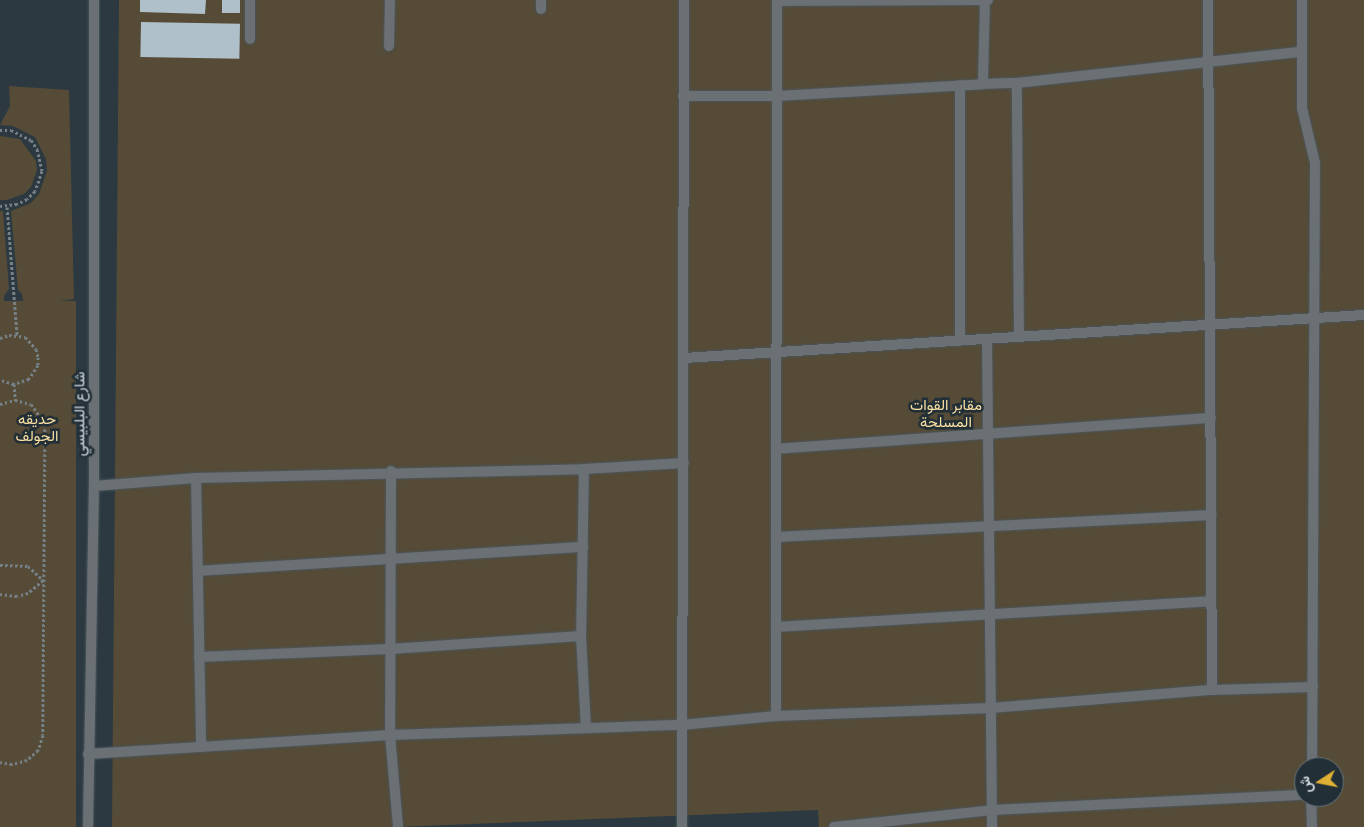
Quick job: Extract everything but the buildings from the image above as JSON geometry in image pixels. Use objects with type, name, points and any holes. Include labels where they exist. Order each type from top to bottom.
[{"type":"street","name":"شارع البلبيسي","points":[[88,827],[94,486],[94,0]]},
{"type":"street","points":[[250,0],[250,39]]},
{"type":"street","points":[[389,46],[390,0]]},
{"type":"street","points":[[682,827],[684,0]]},
{"type":"street","points":[[776,716],[777,1],[986,0],[983,84]]},
{"type":"street","points":[[1208,0],[1212,690]]},
{"type":"street","points":[[1302,0],[1300,52],[1302,108],[1314,163],[1312,757]]},
{"type":"street","points":[[683,96],[777,96],[1017,83],[1300,52]]},
{"type":"street","points":[[1017,83],[1019,337]]},
{"type":"street","points":[[960,85],[960,340]]},
{"type":"street","points":[[684,358],[1364,315]]},
{"type":"street","points":[[986,339],[992,827]]},
{"type":"street","points":[[776,449],[988,436],[1211,418]]},
{"type":"street","points":[[94,486],[196,478],[391,471],[584,469],[684,463]]},
{"type":"street","points":[[584,469],[582,636],[586,728]]},
{"type":"street","points":[[391,471],[390,735],[398,827]]},
{"type":"street","points":[[196,478],[201,747]]},
{"type":"street","points":[[776,537],[1210,515]]},
{"type":"street","points":[[198,571],[391,561],[583,547]]},
{"type":"street","points":[[776,628],[990,612],[1210,601]]},
{"type":"street","points":[[200,657],[390,649],[582,636]]},
{"type":"street","points":[[88,754],[390,735],[682,725],[776,716],[991,708],[1212,690],[1313,687]]},
{"type":"street","points":[[834,827],[992,810],[1294,796]]},
{"type":"street","points":[[1311,807],[1312,827]]},
{"type":"path","points":[[0,130],[12,130],[31,140],[39,154],[42,171],[35,191],[22,202],[6,207],[0,206]]},
{"type":"path","points":[[6,207],[17,335]]},
{"type":"path","points":[[0,338],[17,335],[31,342],[36,349],[38,365],[29,379],[14,384],[0,380]]},
{"type":"path","points":[[14,384],[15,400]]},
{"type":"path","points":[[0,404],[15,400],[31,404],[45,424],[42,743],[27,760],[12,764],[0,762]]},
{"type":"path","points":[[0,565],[28,566],[43,580]]},
{"type":"path","points":[[0,594],[18,596],[28,593],[43,580]]},
{"type":"green space","name":"مقابر القوات المسلحة","points":[[119,0],[1364,0],[1364,827],[819,827],[818,810],[396,827],[112,827]]},
{"type":"green space","points":[[9,86],[69,90],[74,299],[24,306],[22,294],[18,290],[11,211],[31,203],[39,194],[47,171],[46,159],[35,137],[13,126],[0,125],[10,106]]},
{"type":"green space","points":[[0,136],[20,139],[36,161],[37,170],[31,187],[24,194],[7,200],[0,200]]},
{"type":"green space","points":[[0,211],[3,211],[9,289],[4,296],[5,308],[0,309]]},
{"type":"green space","name":"حديقه الجولف","points":[[0,301],[76,301],[76,827],[0,827]]}]
